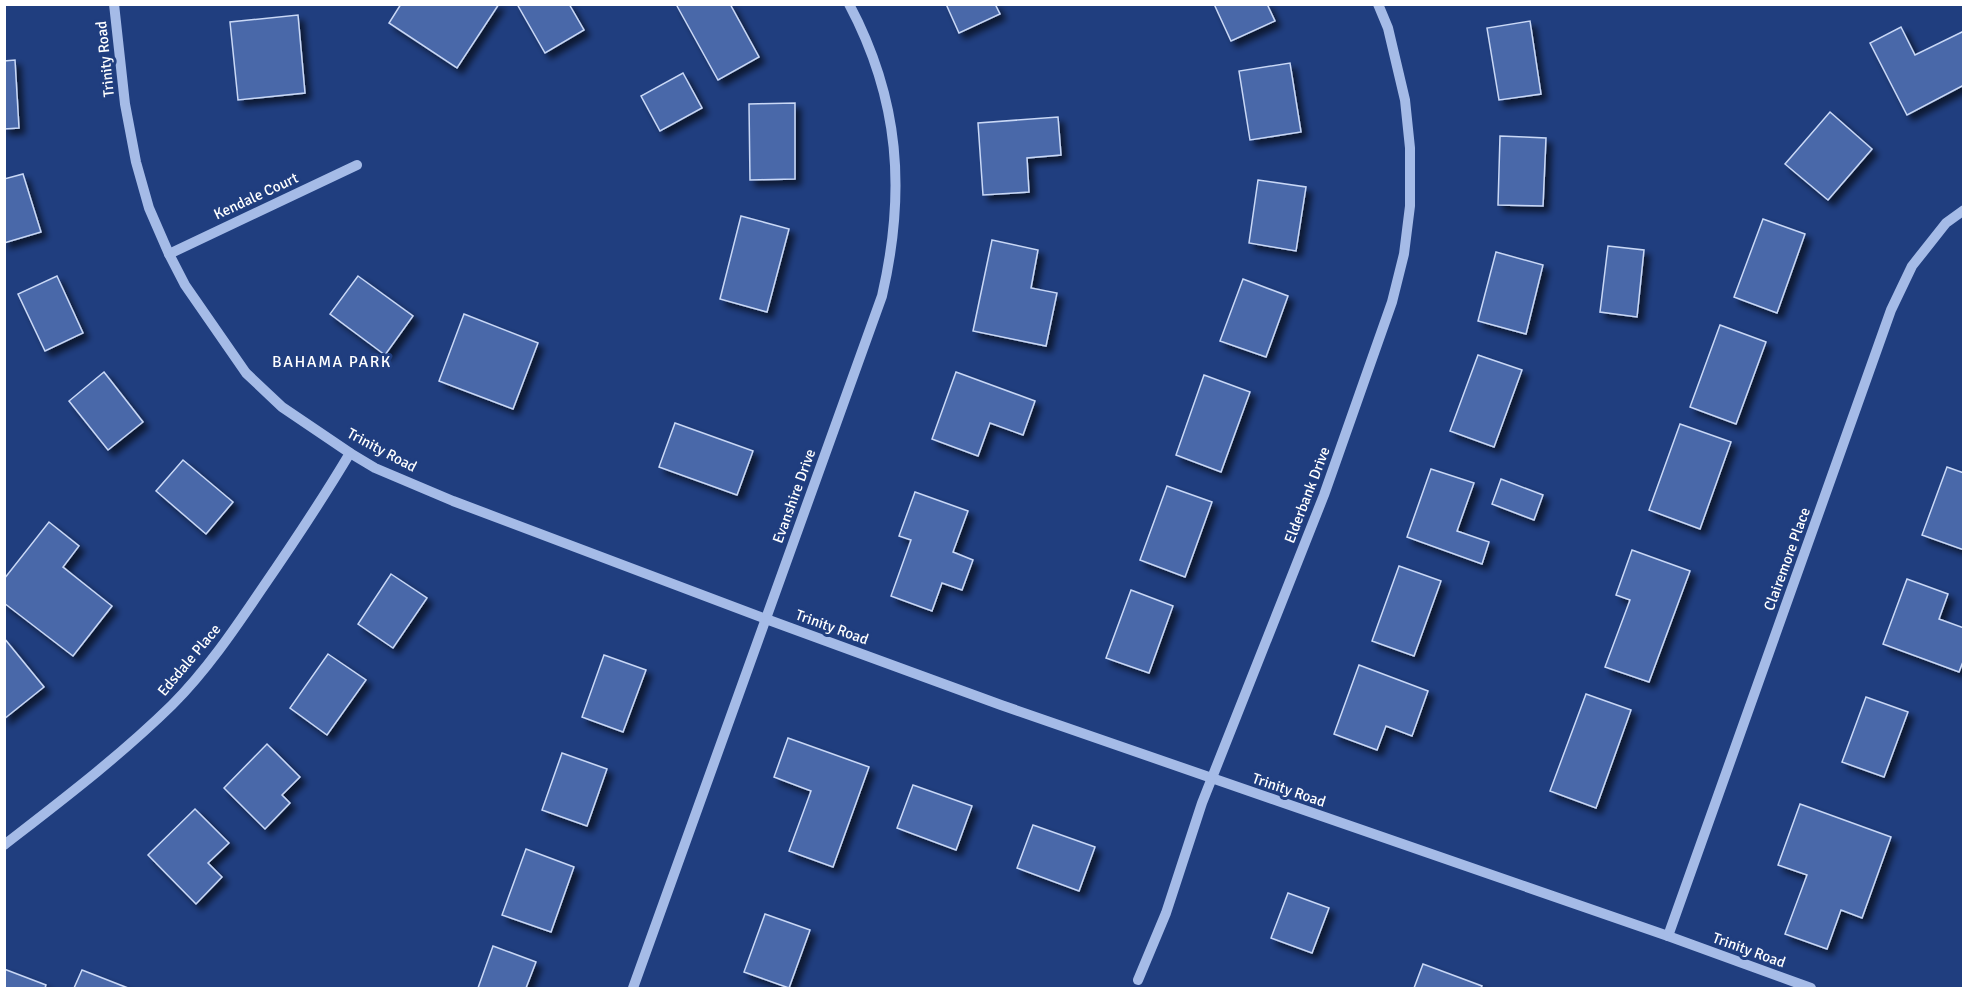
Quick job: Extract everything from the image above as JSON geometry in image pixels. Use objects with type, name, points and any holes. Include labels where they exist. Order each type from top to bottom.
[{"type":"street","name":"Trinity Road","points":[[114,4],[125,104],[136,162],[149,208],[185,285],[246,373],[282,407],[375,468],[453,501],[766,619],[1212,779],[1668,936],[1811,988]]},
{"type":"street","name":"Evanshire Drive","points":[[633,988],[882,296],[891,258],[895,225],[896,160],[891,121],[884,89],[861,27],[849,4]]},
{"type":"street","name":"Elderbank Drive","points":[[1138,980],[1166,913],[1202,803],[1324,495],[1392,302],[1404,254],[1410,206],[1410,148],[1405,100],[1388,28],[1378,4]]},
{"type":"street","name":"Kendale Court","points":[[169,254],[357,165]]},
{"type":"street","name":"Clairemore Place","points":[[1668,936],[1891,310],[1912,266],[1946,223],[1964,210]]},
{"type":"street","name":"Edsdale Place","points":[[4,845],[105,767],[173,704],[233,632],[310,520],[350,453]]},
{"type":"building","points":[[401,4],[499,4],[457,68],[389,23]]},
{"type":"building","points":[[517,4],[569,4],[584,30],[545,53]]},
{"type":"building","points":[[679,4],[730,4],[759,57],[718,80],[677,6]]},
{"type":"building","points":[[946,4],[995,4],[1000,14],[959,33]]},
{"type":"building","points":[[1214,4],[1267,4],[1275,21],[1231,41]]},
{"type":"building","points":[[298,15],[305,93],[238,100],[230,22]]},
{"type":"building","points":[[1530,21],[1541,94],[1499,100],[1487,28]]},
{"type":"building","points":[[1901,27],[1915,55],[1964,31],[1964,85],[1907,115],[1870,43]]},
{"type":"building","points":[[15,60],[19,128],[4,129],[4,61]]},
{"type":"building","points":[[1290,63],[1301,132],[1250,140],[1239,71]]},
{"type":"building","points":[[683,73],[702,108],[660,131],[641,96]]},
{"type":"building","points":[[795,103],[795,179],[750,180],[749,104]]},
{"type":"building","points":[[1830,112],[1872,149],[1828,200],[1785,164]]},
{"type":"building","points":[[1058,117],[1061,155],[1027,158],[1029,192],[983,195],[978,123]]},
{"type":"building","points":[[1500,136],[1546,138],[1543,206],[1498,205]]},
{"type":"building","points":[[23,174],[41,232],[4,243],[4,179]]},
{"type":"building","points":[[1258,180],[1306,187],[1296,251],[1249,243]]},
{"type":"building","points":[[741,216],[789,229],[767,312],[720,299]]},
{"type":"building","points":[[1763,219],[1805,234],[1777,313],[1734,297]]},
{"type":"building","points":[[992,240],[1038,250],[1031,288],[1057,293],[1046,346],[973,331]]},
{"type":"building","points":[[1608,246],[1644,250],[1637,317],[1600,312]]},
{"type":"building","points":[[1496,252],[1543,265],[1526,334],[1478,321]]},
{"type":"building","points":[[57,276],[83,333],[45,351],[18,294]]},
{"type":"building","points":[[358,276],[413,316],[385,355],[330,314]]},
{"type":"building","points":[[1243,279],[1288,296],[1266,357],[1220,341]]},
{"type":"building","points":[[464,314],[538,343],[513,409],[439,381]]},
{"type":"building","points":[[1720,325],[1766,342],[1736,424],[1690,407]]},
{"type":"building","points":[[1478,355],[1522,370],[1494,447],[1450,431]]},
{"type":"building","points":[[104,372],[143,422],[108,450],[69,401]]},
{"type":"building","points":[[956,372],[1035,401],[1023,435],[990,423],[978,456],[932,439]]},
{"type":"building","points":[[1204,375],[1250,392],[1221,472],[1176,455]]},
{"type":"building","points":[[675,423],[753,451],[737,495],[659,467]]},
{"type":"building","points":[[1680,424],[1731,442],[1700,529],[1649,510]]},
{"type":"building","points":[[183,460],[233,502],[206,534],[156,491]]},
{"type":"building","points":[[1947,467],[1964,473],[1964,550],[1922,535]]},
{"type":"building","points":[[1431,469],[1474,483],[1457,531],[1489,542],[1482,564],[1407,537]]},
{"type":"building","points":[[1501,479],[1543,495],[1534,520],[1492,504]]},
{"type":"building","points":[[1167,486],[1212,502],[1185,577],[1140,560]]},
{"type":"building","points":[[915,492],[968,511],[953,552],[973,560],[962,590],[942,583],[932,611],[891,596],[911,540],[899,536]]},
{"type":"building","points":[[49,522],[79,546],[63,567],[112,606],[73,656],[4,603],[4,579]]},
{"type":"building","points":[[1632,550],[1690,571],[1649,682],[1605,667],[1630,600],[1616,595]]},
{"type":"building","points":[[1399,566],[1441,581],[1414,656],[1372,641]]},
{"type":"building","points":[[391,574],[427,598],[393,648],[358,624]]},
{"type":"building","points":[[1907,579],[1948,594],[1939,619],[1964,628],[1964,659],[1959,672],[1883,644]]},
{"type":"building","points":[[1131,590],[1173,606],[1149,673],[1106,658]]},
{"type":"building","points":[[4,638],[44,687],[4,719]]},
{"type":"building","points":[[328,654],[366,680],[327,735],[290,708]]},
{"type":"building","points":[[604,655],[646,670],[623,732],[582,717]]},
{"type":"building","points":[[1359,665],[1428,691],[1412,736],[1386,726],[1377,750],[1334,734]]},
{"type":"building","points":[[1586,694],[1631,710],[1596,808],[1550,791]]},
{"type":"building","points":[[1866,697],[1908,712],[1884,777],[1842,762]]},
{"type":"building","points":[[788,738],[869,767],[833,867],[789,851],[811,791],[774,777]]},
{"type":"building","points":[[267,744],[300,777],[282,795],[290,803],[265,829],[224,788]]},
{"type":"building","points":[[562,753],[607,769],[587,826],[542,810]]},
{"type":"building","points":[[913,785],[972,806],[956,850],[897,828]]},
{"type":"building","points":[[1800,804],[1891,837],[1862,918],[1841,910],[1827,949],[1785,934],[1807,875],[1778,865]]},
{"type":"building","points":[[195,809],[229,843],[208,863],[222,877],[196,904],[148,855]]},
{"type":"building","points":[[1033,825],[1095,847],[1079,891],[1017,868]]},
{"type":"building","points":[[526,849],[574,867],[551,932],[502,915]]},
{"type":"building","points":[[1288,893],[1329,908],[1312,953],[1271,938]]},
{"type":"building","points":[[765,914],[810,930],[789,988],[744,972]]},
{"type":"building","points":[[493,946],[536,962],[526,988],[478,988]]},
{"type":"building","points":[[1423,964],[1482,986],[1481,988],[1414,988]]},
{"type":"building","points":[[4,969],[46,985],[45,988],[4,988]]},
{"type":"building","points":[[82,970],[128,988],[74,988]]},
{"type":"district","name":"BAHAMA PARK","points":[[332,362]]}]
